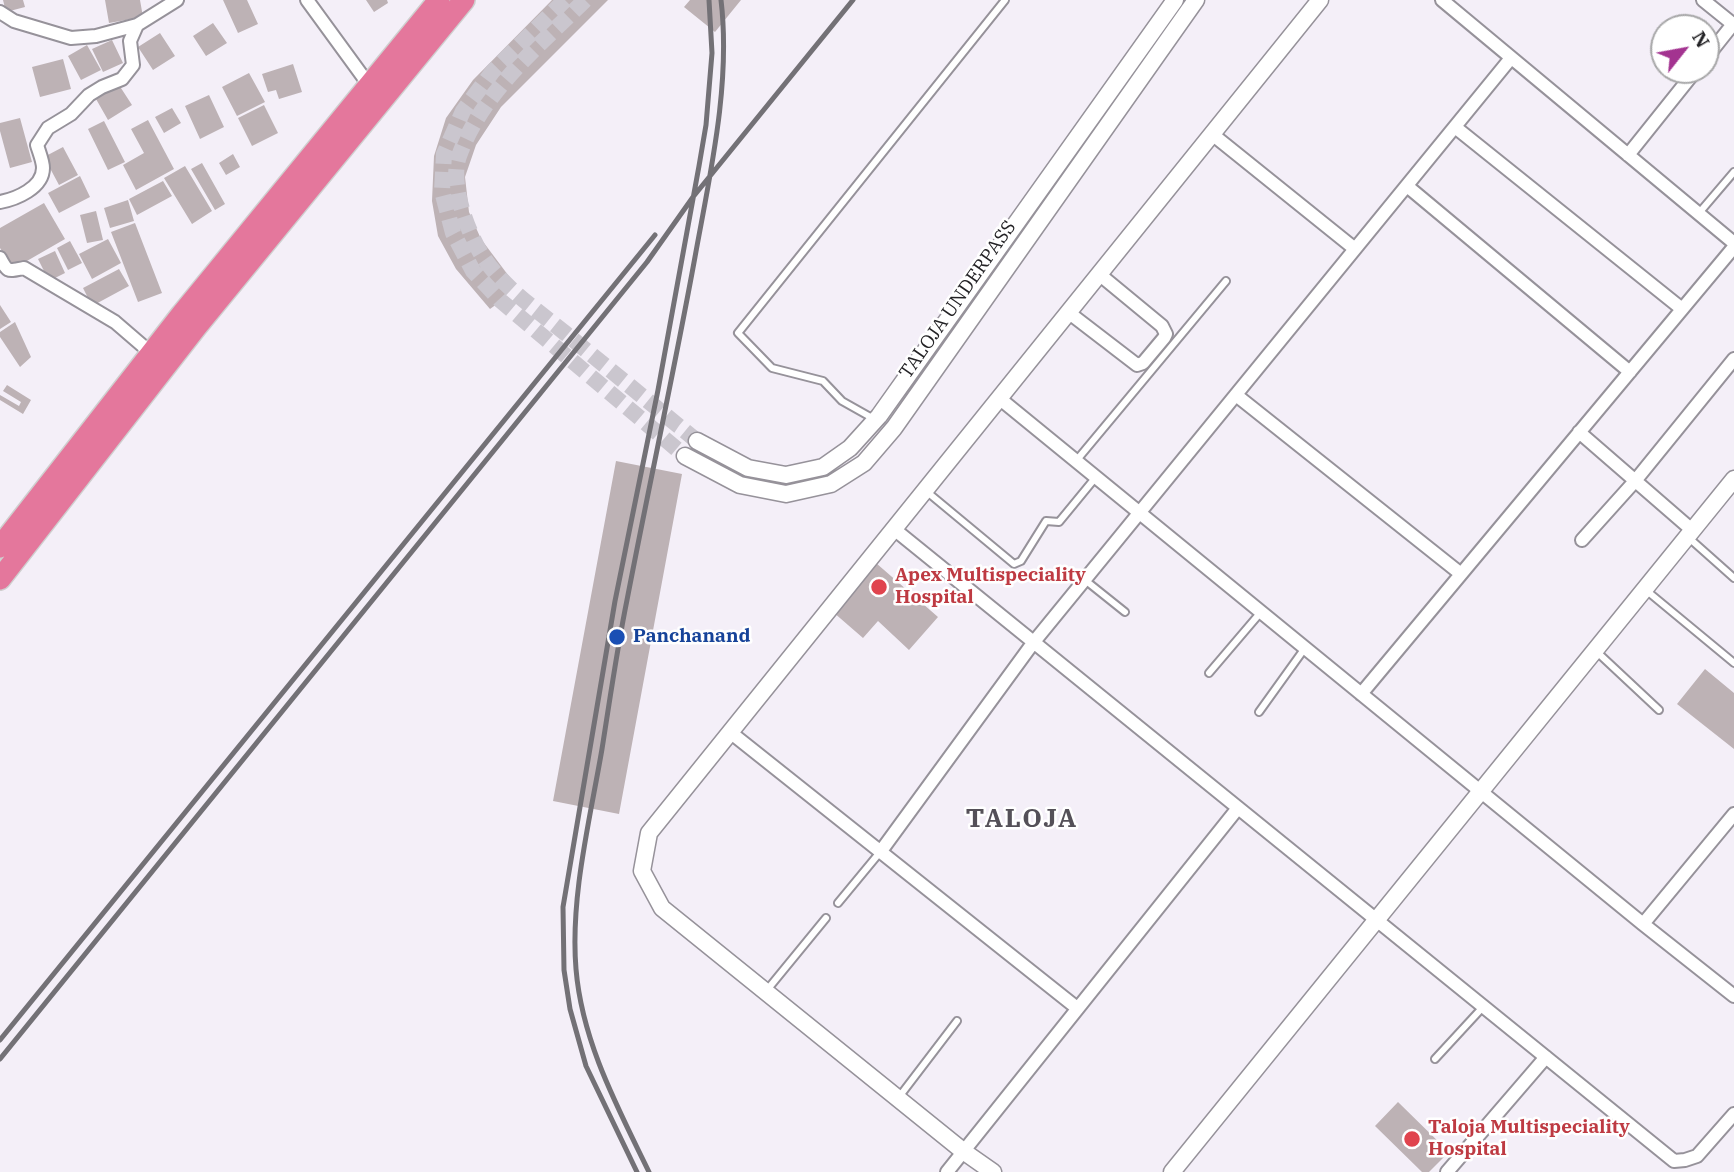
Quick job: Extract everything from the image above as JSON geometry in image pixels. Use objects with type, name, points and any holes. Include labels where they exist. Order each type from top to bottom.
[{"type":"highway","points":[[0,547],[181,314],[439,0]]},
{"type":"highway","points":[[0,579],[197,326],[464,0]]},
{"type":"street","points":[[0,12],[14,21],[71,38],[96,36],[137,26],[177,0]]},
{"type":"street","points":[[307,0],[369,85]]},
{"type":"street","name":"TALOJA UNDERPASS","points":[[697,441],[748,468],[786,475],[823,467],[850,448],[876,420],[1175,0]]},
{"type":"street","name":"TALOJA UNDERPASS","points":[[685,456],[740,485],[786,494],[831,484],[864,463],[894,428],[1196,0]]},
{"type":"street","points":[[993,1172],[963,1151],[662,908],[642,871],[649,833],[1320,0]]},
{"type":"street","points":[[1361,694],[1734,245],[1442,0]]},
{"type":"street","points":[[1703,0],[1734,25],[1720,42]]},
{"type":"street","points":[[0,202],[14,200],[39,183],[43,169],[37,145],[48,128],[71,114],[89,95],[122,79],[133,65],[130,41],[137,26]]},
{"type":"street","points":[[881,852],[1033,643],[1511,58]]},
{"type":"street","points":[[1628,155],[1685,84]]},
{"type":"street","points":[[1455,127],[1682,309]]},
{"type":"street","points":[[1212,134],[1355,249]]},
{"type":"street","points":[[1407,186],[1630,372]]},
{"type":"street","points":[[0,258],[5,269],[10,271],[24,268],[115,322],[151,353]]},
{"type":"street","points":[[1068,312],[1137,365],[1143,363],[1164,338],[1166,334],[1162,326],[1099,274]]},
{"type":"street","points":[[1582,540],[1635,481],[1734,359]]},
{"type":"street","points":[[1236,395],[1461,574]]},
{"type":"street","points":[[999,398],[1734,996]]},
{"type":"street","points":[[1579,432],[1690,533]]},
{"type":"street","points":[[1172,1172],[1734,480]]},
{"type":"street","points":[[894,529],[1674,1161],[1698,1156],[1734,1114]]},
{"type":"street","points":[[730,732],[1077,1008]]},
{"type":"street","points":[[947,1172],[1238,808]]},
{"type":"street","points":[[1643,924],[1733,819]]},
{"type":"street","points":[[1447,1172],[1546,1058]]},
{"type":"lane","points":[[876,420],[842,401],[823,381],[772,368],[738,333],[1004,0]]},
{"type":"lane","points":[[1698,213],[1734,172]]},
{"type":"lane","points":[[1076,461],[1226,281]]},
{"type":"lane","points":[[925,490],[1014,564],[1021,561],[1046,522],[1059,522],[1096,477]]},
{"type":"lane","points":[[1690,533],[1734,578]]},
{"type":"lane","points":[[1085,580],[1125,612]]},
{"type":"lane","points":[[1645,590],[1734,663]]},
{"type":"lane","points":[[1209,673],[1261,612]]},
{"type":"lane","points":[[1259,712],[1305,648]]},
{"type":"lane","points":[[1595,651],[1659,710]]},
{"type":"lane","points":[[838,903],[881,852]]},
{"type":"lane","points":[[766,992],[826,918]]},
{"type":"lane","points":[[1435,1059],[1483,1007]]},
{"type":"lane","points":[[898,1098],[957,1021]]},
{"type":"building","points":[[3,0],[23,0],[25,7],[6,12]]},
{"type":"building","points":[[105,0],[140,0],[143,17],[109,23]]},
{"type":"building","points":[[223,0],[247,0],[258,24],[238,33]]},
{"type":"building","points":[[366,0],[387,0],[388,3],[374,12]]},
{"type":"building","points":[[552,0],[608,0],[501,107],[476,145],[465,177],[469,212],[481,239],[514,283],[501,301],[490,309],[456,269],[438,236],[432,201],[434,156],[446,118],[473,80]]},
{"type":"building","points":[[690,0],[741,0],[715,32],[684,7]]},
{"type":"building","points":[[213,23],[227,43],[206,56],[193,36]]},
{"type":"building","points":[[160,33],[175,56],[153,70],[138,47]]},
{"type":"building","points":[[112,40],[123,63],[103,72],[92,49]]},
{"type":"building","points":[[87,45],[101,70],[81,80],[68,56]]},
{"type":"building","points":[[63,59],[71,89],[40,97],[32,67]]},
{"type":"building","points":[[293,64],[302,92],[279,99],[276,90],[268,92],[262,74]]},
{"type":"building","points":[[249,73],[265,102],[237,116],[222,87]]},
{"type":"building","points":[[119,85],[132,105],[108,120],[96,99]]},
{"type":"building","points":[[209,95],[224,127],[200,139],[185,106]]},
{"type":"building","points":[[264,105],[278,133],[252,146],[238,118]]},
{"type":"building","points":[[172,108],[181,123],[164,133],[155,117]]},
{"type":"building","points":[[20,118],[32,162],[10,168],[0,123]]},
{"type":"building","points":[[148,120],[174,169],[136,190],[123,165],[144,153],[131,129]]},
{"type":"building","points":[[104,121],[125,162],[108,170],[88,129]]},
{"type":"building","points":[[63,147],[78,175],[59,185],[44,157]]},
{"type":"building","points":[[233,154],[240,167],[226,175],[219,163]]},
{"type":"building","points":[[202,163],[225,204],[215,210],[191,169]]},
{"type":"building","points":[[185,166],[212,211],[192,224],[164,178]]},
{"type":"building","points":[[80,176],[90,197],[59,213],[48,193]]},
{"type":"building","points":[[163,181],[172,196],[137,215],[129,199]]},
{"type":"building","points":[[128,200],[134,221],[110,228],[104,208]]},
{"type":"building","points":[[44,203],[65,239],[13,269],[0,248],[0,228]]},
{"type":"building","points":[[96,211],[103,240],[87,243],[80,215]]},
{"type":"building","points":[[135,223],[162,293],[138,302],[111,232]]},
{"type":"building","points":[[108,239],[121,263],[92,279],[79,254]]},
{"type":"building","points":[[70,241],[82,263],[68,270],[57,248]]},
{"type":"building","points":[[55,251],[65,273],[49,281],[38,259]]},
{"type":"building","points":[[119,269],[129,286],[92,306],[83,288]]},
{"type":"building","points":[[0,305],[11,322],[0,329]]},
{"type":"building","points":[[15,322],[31,357],[20,367],[0,337],[0,332]]},
{"type":"building","points":[[7,385],[31,400],[23,414],[0,400],[0,395],[19,406],[21,402],[3,391]]},
{"type":"building","name":"Panchanand","points":[[616,461],[682,474],[619,814],[553,801]]},
{"type":"building","name":"Apex Multispeciality Hospital","points":[[876,563],[938,617],[909,650],[878,621],[863,638],[833,612]]},
{"type":"building","points":[[1705,669],[1734,693],[1734,749],[1677,704]]},
{"type":"building","name":"Taloja Multispeciality Hospital","points":[[1398,1102],[1449,1152],[1429,1172],[1422,1172],[1375,1126]]},
{"type":"tunnel","points":[[565,0],[493,71],[463,111],[444,154],[442,191],[453,233],[473,271],[501,301],[685,456]]},
{"type":"tunnel","points":[[585,0],[513,72],[482,111],[459,156],[456,180],[458,194],[477,247],[501,279],[697,441]]},
{"type":"railway","points":[[637,1172],[586,1066],[570,1009],[564,970],[563,907],[615,601],[658,390],[706,125],[712,53],[709,0]]},
{"type":"railway","points":[[649,1172],[603,1074],[586,1023],[576,969],[576,915],[582,859],[620,637],[712,161],[723,64],[721,0]]},
{"type":"railway","points":[[0,1059],[647,262],[693,197],[853,0]]},
{"type":"railway","points":[[0,1040],[655,235]]},
{"type":"place","name":"Apex Multispeciality Hospital","points":[[879,587]]},
{"type":"place","name":"Panchanand","points":[[617,637]]},
{"type":"place","name":"Taloja Multispeciality Hospital","points":[[1412,1139]]},
{"type":"district","name":"TALOJA","points":[[1022,819]]}]
